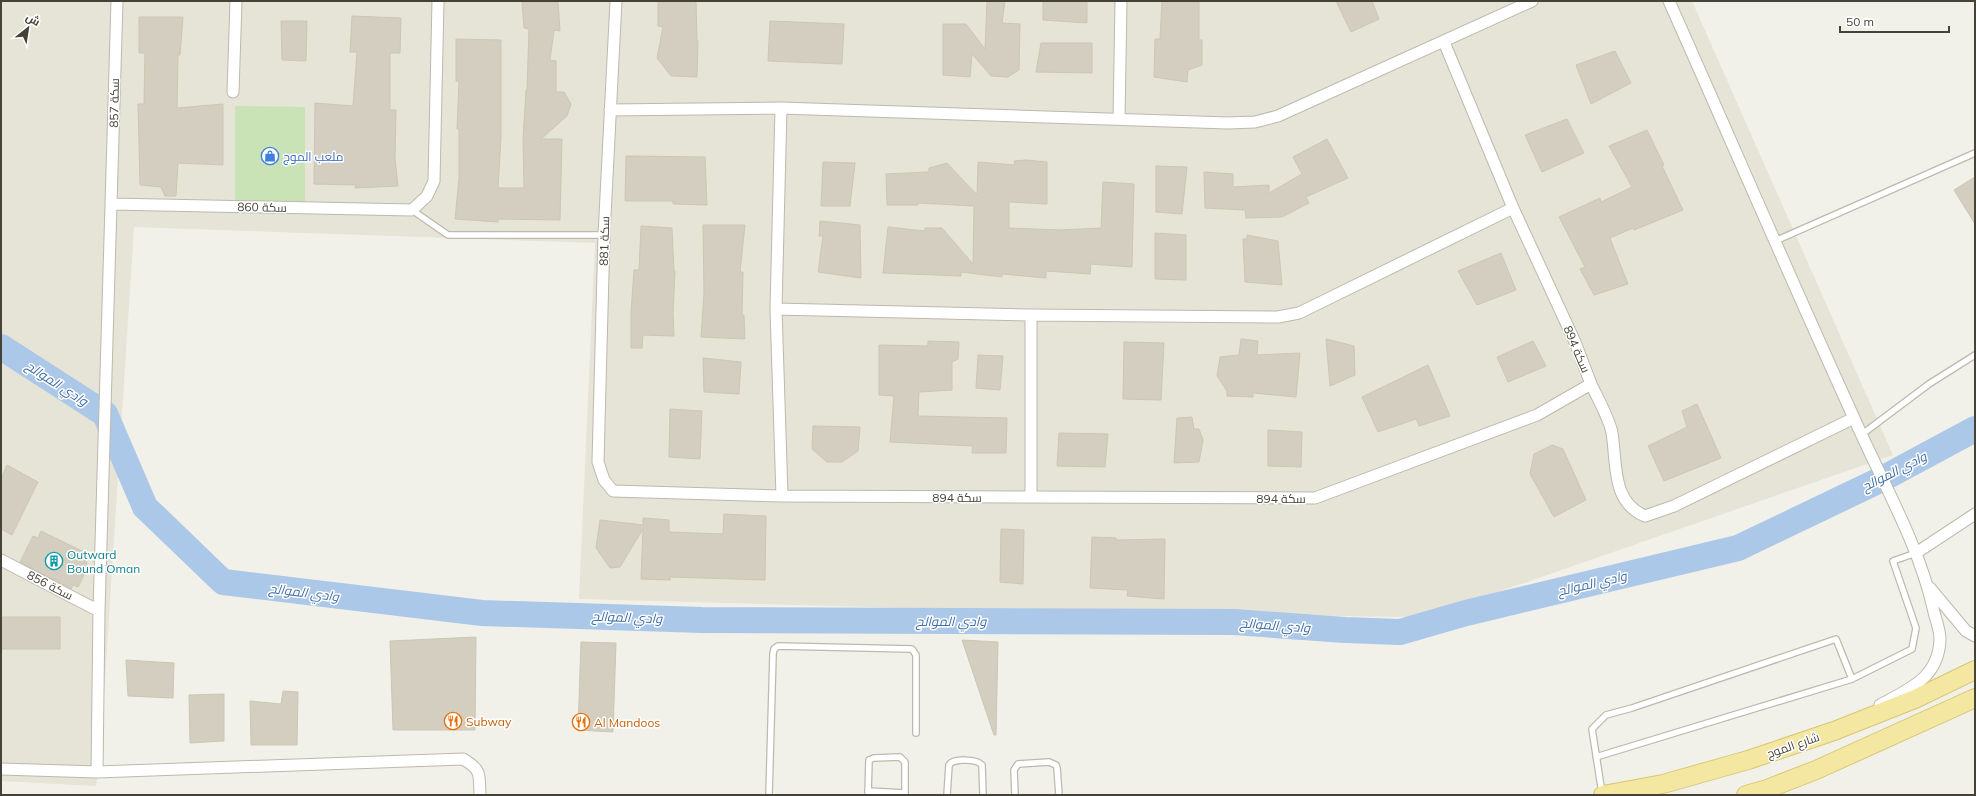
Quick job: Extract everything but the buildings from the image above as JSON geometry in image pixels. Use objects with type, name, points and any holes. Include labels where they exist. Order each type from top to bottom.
[{"type":"main road","name":"شارع الموج","points":[[1603,795],[1663,784],[1748,760],[1834,731],[1915,699],[1975,670]]},
{"type":"main road","points":[[1746,795],[1767,789],[1816,770],[1975,698]]},
{"type":"street","name":"سكة 857","points":[[97,772],[99,611],[117,1]]},
{"type":"street","points":[[233,92],[236,1]]},
{"type":"street","points":[[412,210],[427,196],[434,181],[438,1]]},
{"type":"street","name":"سكة 881","points":[[604,480],[598,462],[604,235],[616,1]]},
{"type":"street","points":[[1119,119],[1121,1]]},
{"type":"street","points":[[610,110],[781,108],[1228,123],[1255,122],[1278,116],[1532,1]]},
{"type":"street","points":[[1669,1],[1861,435],[1916,553],[1928,586],[1940,638],[1938,652],[1933,667],[1920,683],[1834,731]]},
{"type":"street","name":"سكة 894","points":[[604,480],[613,491],[782,496],[1314,498],[1537,415],[1591,384],[1575,342],[1513,208],[1444,42]]},
{"type":"street","points":[[781,108],[776,309],[782,496]]},
{"type":"street","name":"سكة 860","points":[[112,204],[412,210]]},
{"type":"street","points":[[776,309],[1031,315],[1289,316],[1300,313],[1513,208]]},
{"type":"street","points":[[1031,315],[1031,497]]},
{"type":"street","points":[[1591,384],[1612,431],[1614,462],[1620,491],[1635,512],[1645,516],[1674,506],[1854,418]]},
{"type":"street","points":[[1916,553],[1975,514]]},
{"type":"street","name":"سكة 856","points":[[1,560],[99,611]]},
{"type":"street","points":[[1928,586],[1966,631],[1975,636]]},
{"type":"street","points":[[1,769],[97,772],[463,759],[475,766],[479,774],[480,795]]},
{"type":"lane","points":[[1776,241],[1975,153]]},
{"type":"lane","points":[[412,210],[448,235],[604,235]]},
{"type":"lane","points":[[1861,435],[1929,384],[1975,355]]},
{"type":"lane","points":[[1596,756],[1852,679],[1912,650],[1916,628],[1893,560],[1916,553]]},
{"type":"lane","points":[[1603,795],[1592,729],[1606,715],[1632,708],[1836,639],[1852,679]]},
{"type":"lane","points":[[769,795],[773,654],[774,649],[778,646],[912,649],[916,655],[916,733]]},
{"type":"lane","points":[[874,758],[903,758],[905,762],[905,794],[868,793],[869,760],[874,758]]},
{"type":"lane","points":[[947,795],[949,765],[956,761],[977,762],[982,765],[983,795]]},
{"type":"lane","points":[[1015,795],[1014,770],[1018,764],[1049,762],[1056,765],[1057,768],[1059,795]]},
{"type":"shaded area","points":[[1,1],[1692,1],[1893,455],[1495,593],[1409,617],[1014,611],[579,599],[595,243],[134,227],[101,742],[96,786],[1,781]]},
{"type":"green space","points":[[235,106],[305,107],[305,210],[235,210]]},
{"type":"waterway","name":"وادي الموالح","points":[[1,347],[105,414],[145,507],[223,582],[482,613],[702,620],[1234,622],[1345,630],[1400,632],[1466,613],[1738,548],[1882,479],[1975,429]]},
{"type":"place","name":"ملعب الموج","points":[[270,156]]},
{"type":"place","name":"Outward Bound Oman","points":[[54,561]]},
{"type":"place","name":"Subway","points":[[453,721]]},
{"type":"place","name":"Al Mandoos","points":[[581,722]]}]
